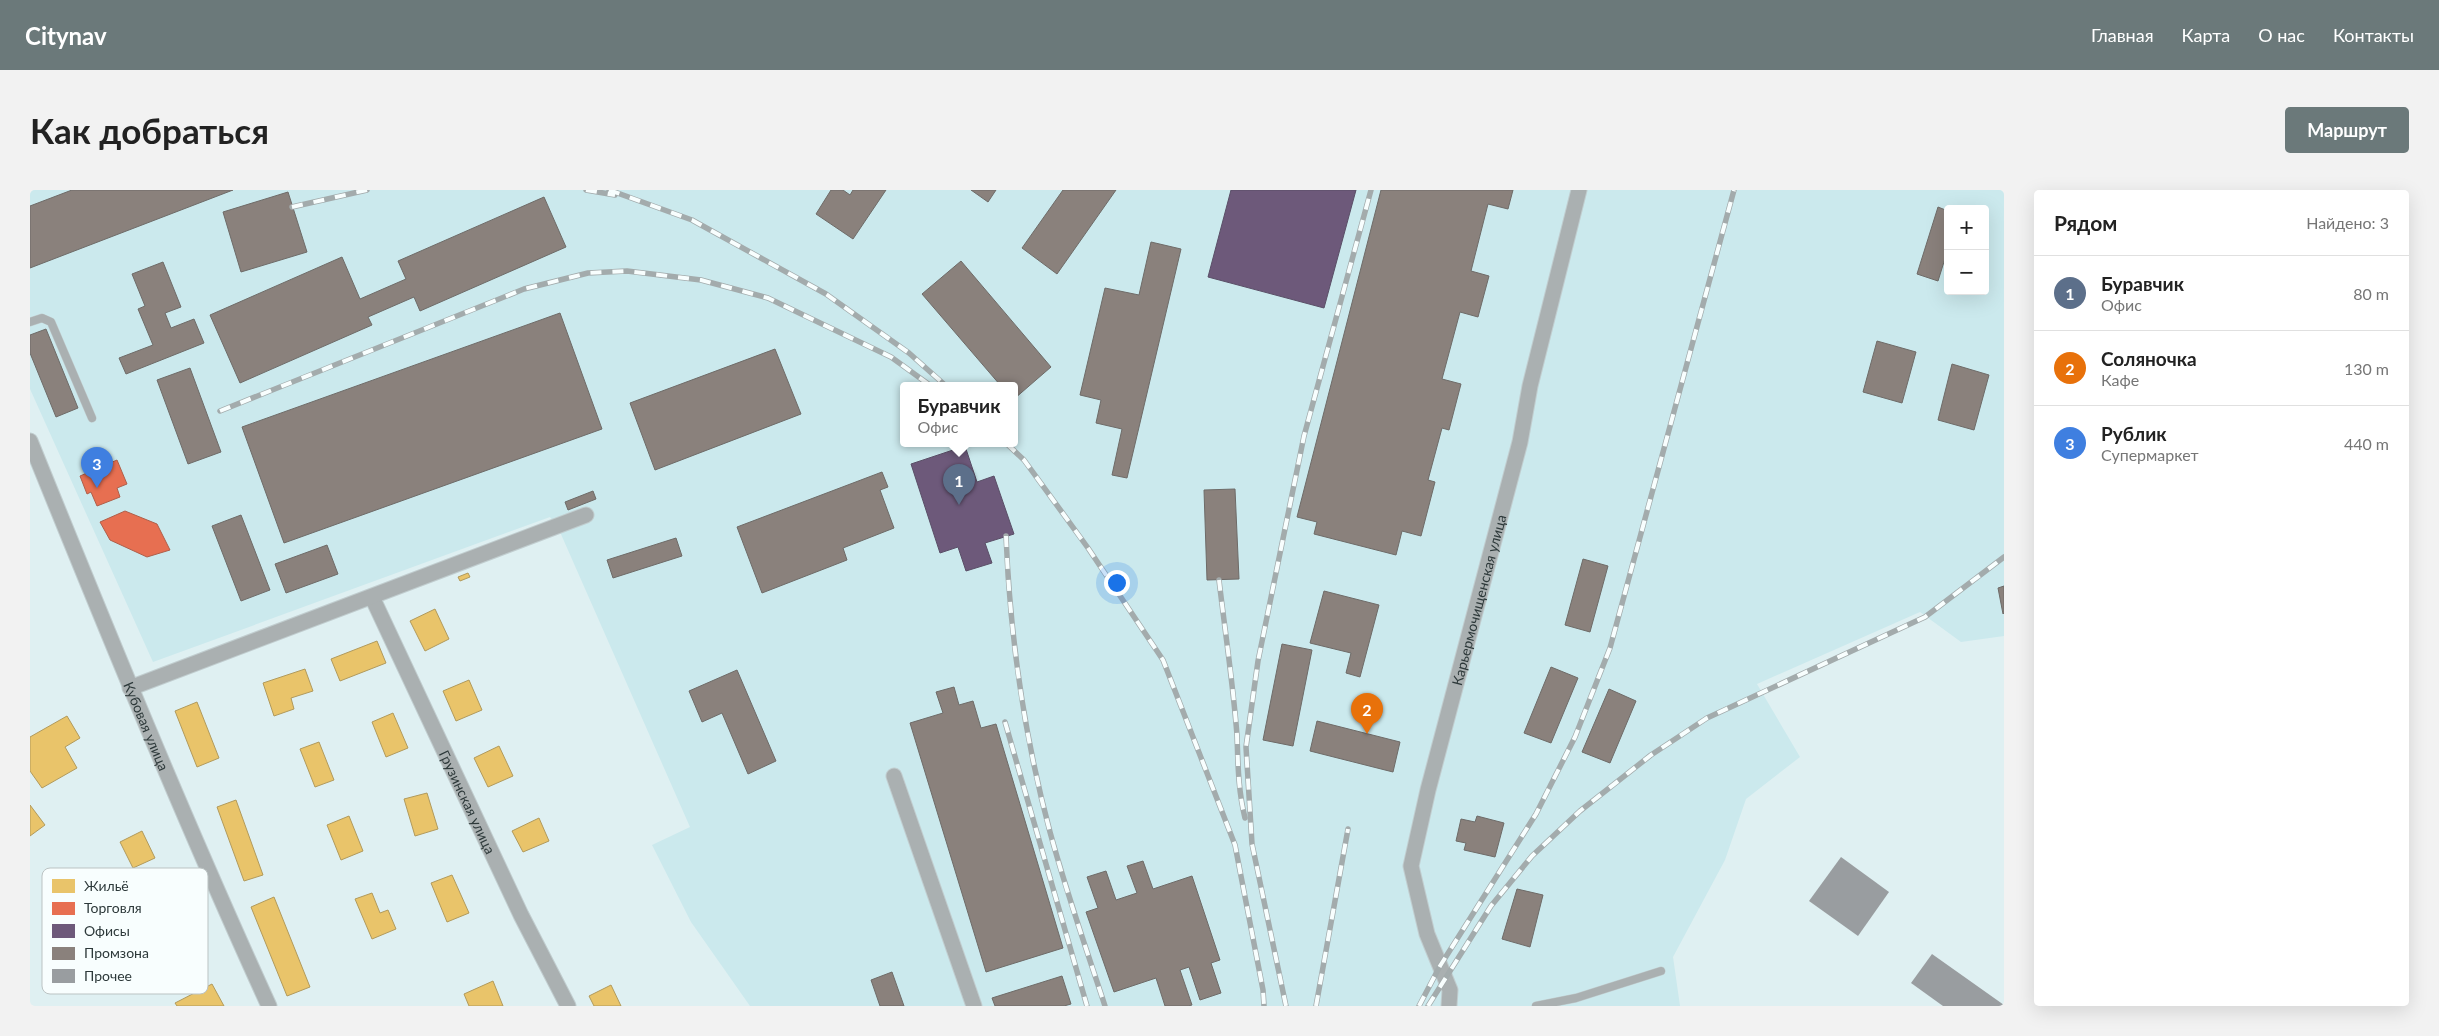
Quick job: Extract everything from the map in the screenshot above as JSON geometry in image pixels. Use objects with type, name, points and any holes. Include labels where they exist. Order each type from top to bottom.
[{"type":"street","name":"Карьермочищенская улица","points":[[1449,1006],[1450,990],[1426,934],[1411,866],[1428,790],[1520,442],[1530,386],[1579,190]]},
{"type":"street","name":"Кубовая улица","points":[[30,441],[130,688],[207,868]]},
{"type":"street","points":[[130,688],[586,515]]},
{"type":"street","name":"Грузинская улица","points":[[372,596],[521,915],[568,1006]]},
{"type":"street","points":[[894,776],[974,1006]]},
{"type":"street","name":"Кубовая улица","points":[[208,870],[269,1006]]},
{"type":"lane","points":[[30,322],[42,318],[51,322],[92,418]]},
{"type":"lane","points":[[1536,1006],[1576,998],[1661,971]]},
{"type":"shaded area","points":[[30,190],[2004,190],[2004,636],[1961,642],[1920,612],[1757,684],[1800,757],[1746,799],[1725,860],[1673,957],[1680,1006],[750,1006],[691,922],[652,845],[690,827],[560,532],[550,517],[153,662],[30,389]]},
{"type":"building: Жильё","points":[[468,573],[470,577],[460,581],[458,577]]},
{"type":"building: Жильё","points":[[435,609],[449,639],[425,651],[410,621]]},
{"type":"building: Жильё","points":[[377,641],[386,663],[340,681],[331,659]]},
{"type":"building: Жильё","points":[[305,669],[313,691],[291,698],[294,709],[274,716],[263,683]]},
{"type":"building: Жильё","points":[[469,680],[482,710],[456,721],[443,691]]},
{"type":"building: Жильё","points":[[197,702],[219,758],[197,767],[175,711]]},
{"type":"building: Жильё","points":[[393,713],[408,748],[386,757],[372,722]]},
{"type":"building: Жильё","points":[[67,716],[80,738],[65,747],[77,768],[42,788],[30,771],[30,737]]},
{"type":"building: Жильё","points":[[319,742],[334,780],[315,787],[300,749]]},
{"type":"building: Жильё","points":[[499,746],[513,776],[488,787],[474,758]]},
{"type":"building: Жильё","points":[[427,793],[438,829],[415,836],[404,799]]},
{"type":"building: Жильё","points":[[236,800],[263,875],[244,881],[217,807]]},
{"type":"building: Жильё","points":[[30,805],[45,825],[30,836]]},
{"type":"building: Жильё","points":[[349,816],[363,851],[341,860],[327,825]]},
{"type":"building: Жильё","points":[[539,818],[549,841],[523,852],[512,831]]},
{"type":"building: Жильё","points":[[142,831],[155,858],[133,868],[120,842]]},
{"type":"building: Жильё","points":[[452,875],[469,913],[447,922],[431,883]]},
{"type":"building: Жильё","points":[[372,893],[380,913],[388,910],[396,929],[372,939],[355,899]]},
{"type":"building: Жильё","points":[[274,897],[310,987],[287,996],[251,907]]},
{"type":"building: Жильё","points":[[493,981],[503,1006],[469,1006],[464,994]]},
{"type":"building: Жильё","points":[[212,984],[224,1006],[177,1006],[175,1003],[193,994],[208,994],[208,986]]},
{"type":"building: Жильё","points":[[611,985],[621,1006],[594,1006],[589,996]]},
{"type":"building: Торговля","points":[[117,460],[127,484],[117,488],[120,497],[97,506],[91,492],[87,494],[80,476]]},
{"type":"building: Торговля","points":[[125,511],[157,524],[170,550],[147,557],[110,540],[100,522]]},
{"type":"building: Офисы","points":[[1231,190],[1356,190],[1324,308],[1208,277]]},
{"type":"building: Офисы","points":[[965,447],[977,482],[994,476],[1014,534],[985,543],[992,563],[966,571],[958,547],[940,553],[911,464]]},
{"type":"building: Промзона","points":[[72,190],[233,190],[30,268],[30,206]]},
{"type":"building: Промзона","points":[[831,190],[843,190],[850,195],[853,190],[886,190],[853,239],[816,214]]},
{"type":"building: Промзона","points":[[971,190],[996,190],[988,202]]},
{"type":"building: Промзона","points":[[1063,190],[1116,190],[1057,274],[1022,248]]},
{"type":"building: Промзона","points":[[1381,190],[1513,190],[1508,209],[1488,204],[1471,271],[1489,276],[1478,317],[1460,312],[1442,379],[1461,384],[1449,430],[1442,428],[1428,480],[1435,482],[1421,536],[1402,531],[1396,555],[1314,534],[1317,522],[1297,517]]},
{"type":"building: Промзона","points":[[288,192],[307,252],[241,272],[223,212]]},
{"type":"building: Промзона","points":[[544,197],[566,247],[420,311],[414,297],[368,317],[372,325],[240,383],[210,315],[342,257],[360,299],[406,279],[398,261]]},
{"type":"building: Промзона","points":[[1938,207],[1944,209],[1944,262],[1938,281],[1917,274]]},
{"type":"building: Промзона","points":[[1151,242],[1181,249],[1127,478],[1112,475],[1122,429],[1096,423],[1101,400],[1080,395],[1105,288],[1139,295]]},
{"type":"building: Промзона","points":[[961,261],[1051,367],[1018,396],[1018,382],[998,382],[922,294]]},
{"type":"building: Промзона","points":[[163,262],[181,307],[165,313],[171,328],[194,319],[204,343],[126,374],[119,358],[153,345],[138,309],[145,306],[132,274]]},
{"type":"building: Промзона","points":[[560,313],[602,429],[284,543],[242,427]]},
{"type":"building: Промзона","points":[[46,329],[78,408],[56,417],[30,353],[30,335]]},
{"type":"building: Промзона","points":[[1877,341],[1916,352],[1902,403],[1863,392]]},
{"type":"building: Промзона","points":[[775,349],[801,414],[655,470],[630,403]]},
{"type":"building: Промзона","points":[[1952,364],[1989,375],[1974,430],[1938,420]]},
{"type":"building: Промзона","points":[[190,368],[221,452],[188,464],[157,380]]},
{"type":"building: Промзона","points":[[882,472],[888,487],[880,490],[894,528],[843,548],[847,560],[762,593],[737,527]]},
{"type":"building: Промзона","points":[[1235,489],[1239,579],[1207,580],[1204,490]]},
{"type":"building: Промзона","points":[[593,491],[596,499],[568,510],[565,502]]},
{"type":"building: Промзона","points":[[241,515],[270,590],[241,601],[212,526]]},
{"type":"building: Промзона","points":[[676,538],[682,556],[613,578],[607,560]]},
{"type":"building: Промзона","points":[[327,545],[338,574],[286,593],[275,564]]},
{"type":"building: Промзона","points":[[1583,559],[1608,566],[1590,632],[1565,625]]},
{"type":"building: Промзона","points":[[2004,586],[2004,613],[2003,614],[1998,588]]},
{"type":"building: Промзона","points":[[1324,591],[1379,605],[1360,677],[1346,673],[1351,653],[1310,643]]},
{"type":"building: Промзона","points":[[1282,644],[1312,650],[1293,746],[1263,740]]},
{"type":"building: Промзона","points":[[1551,667],[1578,678],[1551,743],[1524,733]]},
{"type":"building: Промзона","points":[[737,670],[776,761],[748,774],[722,713],[702,722],[689,691]]},
{"type":"building: Промзона","points":[[954,687],[959,705],[973,701],[981,728],[996,724],[1063,948],[986,972],[910,723],[943,713],[936,692]]},
{"type":"building: Промзона","points":[[1609,689],[1636,701],[1610,763],[1582,752]]},
{"type":"building: Промзона","points":[[1317,721],[1400,742],[1393,772],[1310,751]]},
{"type":"building: Промзона","points":[[1477,816],[1504,823],[1495,857],[1464,850],[1466,843],[1456,841],[1461,819],[1475,822]]},
{"type":"building: Промзона","points":[[1143,861],[1153,889],[1192,876],[1220,960],[1211,963],[1221,993],[1200,1000],[1189,967],[1180,970],[1192,1005],[1165,1006],[1156,978],[1114,992],[1086,912],[1098,908],[1087,877],[1106,871],[1116,900],[1137,893],[1127,866]]},
{"type":"building: Промзона","points":[[1517,889],[1543,895],[1530,947],[1502,939]]},
{"type":"building: Промзона","points":[[892,972],[904,1006],[880,1006],[871,980]]},
{"type":"building: Промзона","points":[[1062,976],[1071,1004],[1064,1006],[995,1006],[992,998]]},
{"type":"building: Прочее","points":[[1841,857],[1889,892],[1858,936],[1809,901]]},
{"type":"building: Прочее","points":[[1932,954],[2004,1006],[1943,1006],[1911,983]]},
{"type":"railway","points":[[292,207],[367,190]]},
{"type":"railway","points":[[586,190],[615,195]]},
{"type":"railway","points":[[609,190],[692,220],[826,294],[909,353],[942,382]]},
{"type":"railway","points":[[1286,1006],[1252,844],[1246,747],[1258,661],[1304,436],[1371,190]]},
{"type":"railway","points":[[1419,1006],[1440,966],[1536,814],[1575,737],[1610,648],[1734,190]]},
{"type":"railway","points":[[220,411],[524,289],[588,273],[627,271],[701,280],[768,298],[891,357],[925,382]]},
{"type":"railway","points":[[1010,447],[1024,460],[1088,548],[1163,660],[1235,845],[1263,990],[1264,1006]]},
{"type":"railway","points":[[1006,536],[1015,648],[1033,759],[1056,854],[1105,1006]]},
{"type":"railway","points":[[1428,1006],[1491,906],[1532,856],[1580,811],[1651,755],[1707,718],[1925,617],[2004,557]]},
{"type":"railway","points":[[1219,580],[1237,735],[1240,787],[1245,818]]},
{"type":"railway","points":[[1005,722],[1087,1006]]},
{"type":"railway","points":[[1316,1006],[1348,829]]},
{"type":"place","name":"Рублик","points":[[97,488]]},
{"type":"place","name":"Буравчик","points":[[959,505]]},
{"type":"place","name":"Соляночка","points":[[1367,734]]}]
